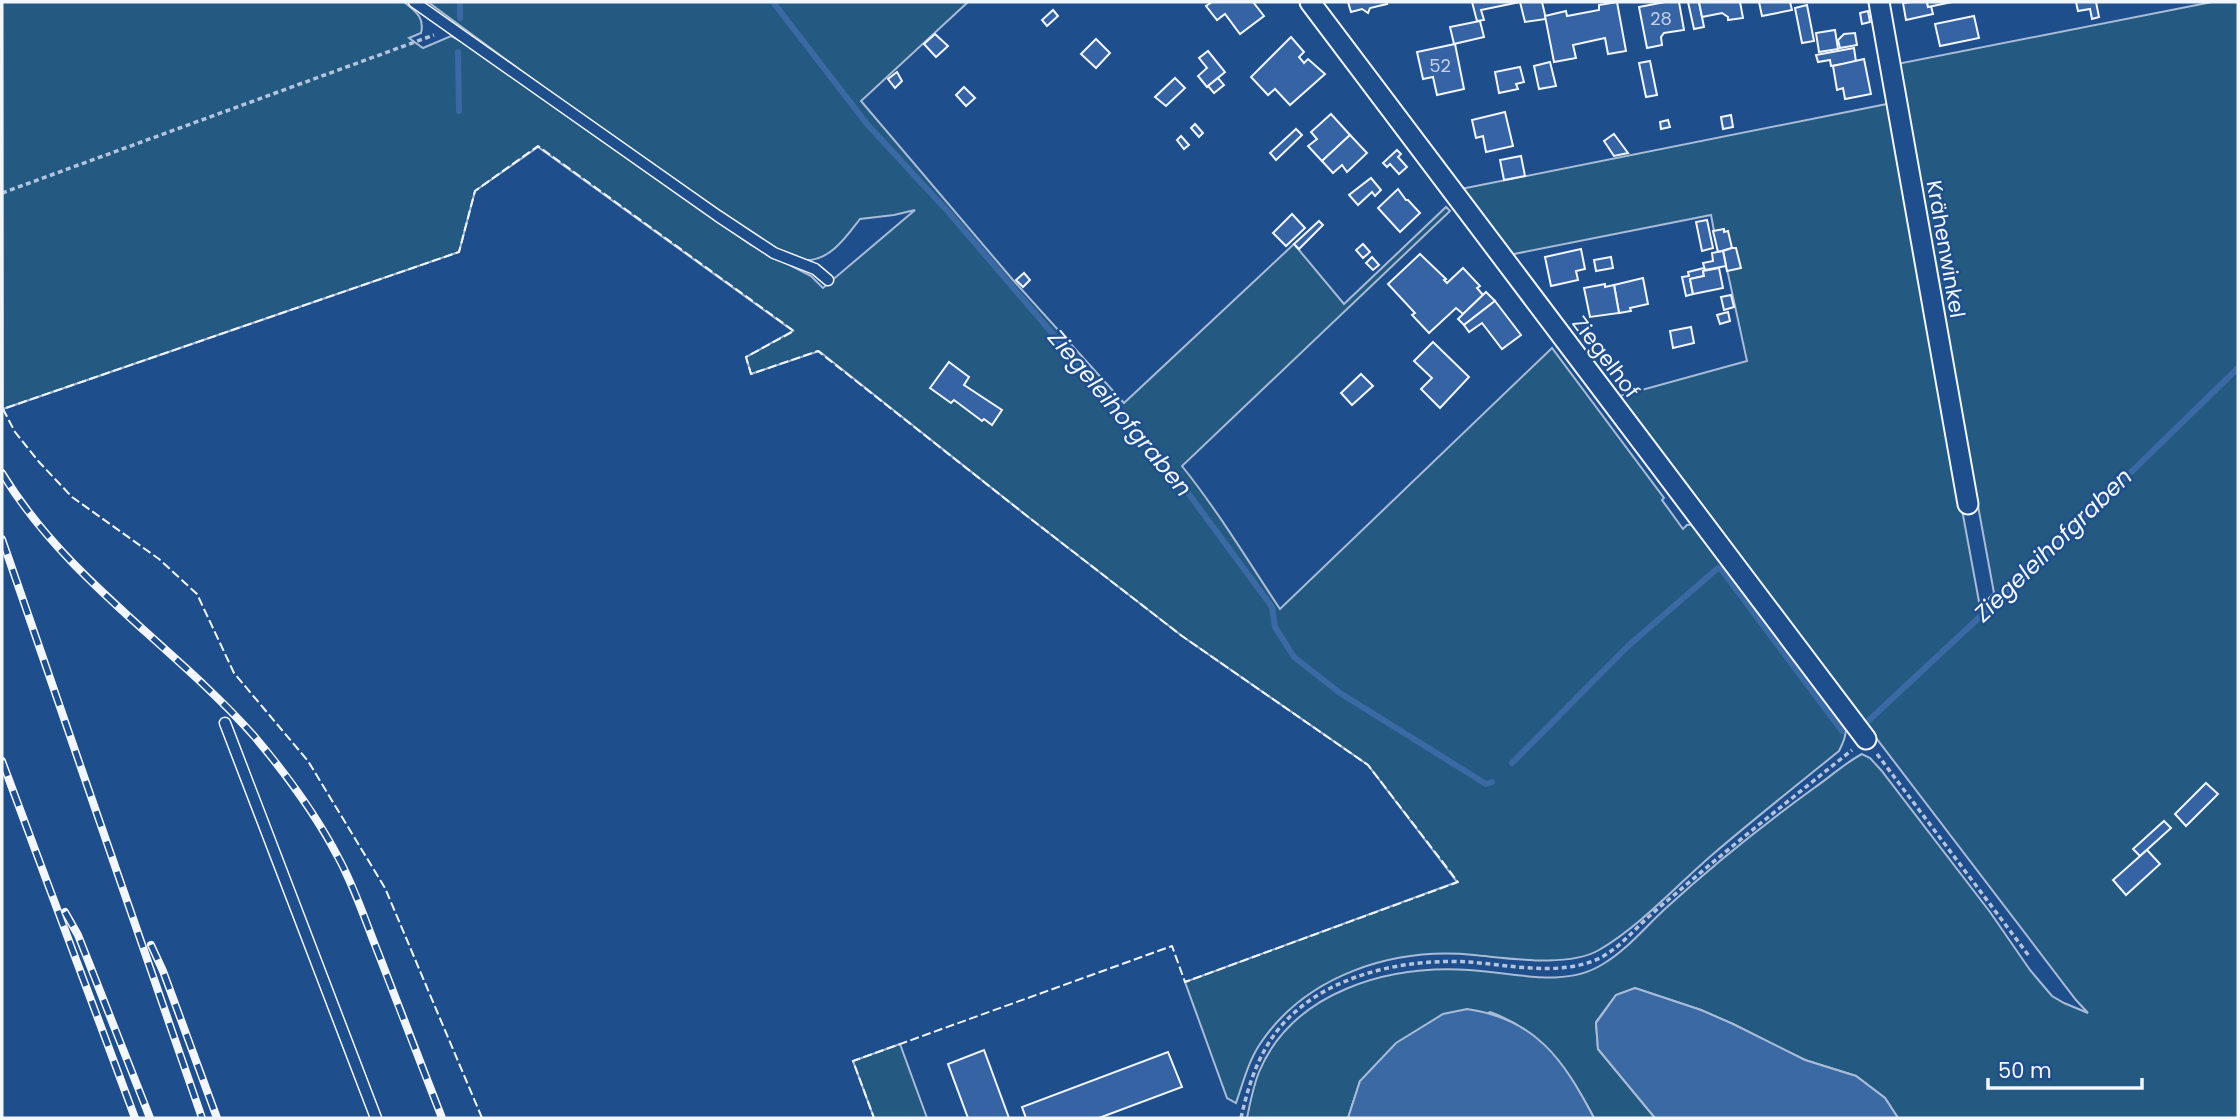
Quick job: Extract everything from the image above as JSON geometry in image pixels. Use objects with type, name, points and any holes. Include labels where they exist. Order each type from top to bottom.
[{"type":"street","name":"Ziegelhof","points":[[1310,2],[1866,739]]},
{"type":"street","name":"Krähenwinkel","points":[[1879,2],[1968,504]]},
{"type":"lane","points":[[414,2],[718,216],[774,253],[805,264],[828,280]]},
{"type":"lane","points":[[225,723],[376,1118]]},
{"type":"path","points":[[2,193],[450,29]]},
{"type":"path","points":[[1241,1118],[1247,1089],[1266,1046],[1287,1020],[1314,998],[1350,979],[1394,967],[1465,962],[1561,968],[1599,958],[1620,945],[1651,914],[1866,739],[2029,956]]},
{"type":"shaded area","points":[[2,2],[404,2],[418,15],[422,23],[421,33],[409,38],[423,48],[451,36],[463,42],[751,245],[811,276],[823,288],[915,210],[860,219],[843,241],[829,253],[812,260],[794,258],[760,239],[645,160],[428,2],[968,2],[861,101],[1013,280],[1124,403],[1294,244],[1344,304],[1446,207],[1450,211],[1182,466],[1280,609],[1552,348],[1664,498],[1662,500],[1683,529],[1687,525],[1695,524],[1845,724],[1842,744],[1839,751],[1712,855],[1643,918],[1599,950],[1586,956],[1555,960],[1443,954],[1413,956],[1383,961],[1327,983],[1301,1000],[1279,1020],[1260,1044],[1249,1065],[1236,1103],[1227,1098],[1185,982],[1457,882],[1368,765],[1182,636],[819,351],[751,374],[746,357],[793,331],[538,147],[475,191],[459,252],[3,409]]},
{"type":"shaded area","points":[[2212,2],[2238,2],[2238,1118],[1898,1118],[1885,1098],[1856,1076],[1805,1060],[1701,1010],[1635,988],[1616,995],[1596,1022],[1598,1049],[1655,1118],[1594,1118],[1564,1068],[1540,1041],[1509,1020],[1490,1012],[1360,1081],[1348,1118],[1247,1118],[1259,1072],[1274,1044],[1295,1021],[1319,1003],[1346,989],[1407,972],[1469,970],[1555,977],[1588,972],[1620,952],[1684,892],[1757,831],[1862,754],[1881,770],[2052,996],[2088,1013],[1616,397],[1747,361],[1723,251],[1718,252],[1711,215],[1509,255],[1461,189],[1887,104],[1980,607],[1994,593],[1897,64]]},
{"type":"shaded area","points":[[1635,988],[1701,1010],[1805,1060],[1856,1076],[1885,1098],[1898,1118],[1655,1118],[1598,1049],[1596,1023],[1616,995]]},
{"type":"shaded area","points":[[1467,1009],[1512,1022],[1545,1045],[1571,1077],[1594,1118],[1348,1118],[1360,1081],[1396,1043],[1443,1014]]},
{"type":"shaded area","points":[[900,1044],[927,1118],[874,1118],[853,1061]]},
{"type":"building","points":[[1212,2],[1253,2],[1264,16],[1240,34],[1225,14],[1217,20],[1206,6]]},
{"type":"building","points":[[1348,2],[1387,4],[1370,8],[1368,13],[1362,9],[1351,12]]},
{"type":"building","points":[[1472,2],[1520,2],[1481,10],[1484,20],[1477,21]]},
{"type":"building","points":[[1520,2],[1542,2],[1546,19],[1525,22]]},
{"type":"building","points":[[1617,2],[1626,51],[1608,54],[1605,38],[1573,45],[1576,58],[1554,62],[1545,16],[1566,11],[1567,16],[1599,10],[1599,5]]},
{"type":"building","points":[[1679,2],[1684,30],[1664,33],[1661,37],[1662,45],[1647,48],[1639,7]]},
{"type":"building","points":[[1688,2],[1699,2],[1704,27],[1694,29]]},
{"type":"building","points":[[1699,2],[1740,2],[1743,18],[1728,20],[1722,13],[1702,17]]},
{"type":"building","points":[[1759,2],[1790,2],[1792,10],[1762,16]]},
{"type":"building","points":[[1927,2],[1933,14],[1906,20],[1903,3]]},
{"type":"building","points":[[1927,2],[1952,2],[1928,7]]},
{"type":"building","points":[[2076,2],[2096,2],[2099,17],[2092,19],[2090,9],[2078,11]]},
{"type":"building","points":[[1807,5],[1814,41],[1802,43],[1795,8]]},
{"type":"building","points":[[1053,10],[1058,16],[1047,26],[1042,20]]},
{"type":"building","points":[[1868,11],[1870,22],[1862,24],[1860,13]]},
{"type":"building","points":[[1974,16],[1979,38],[1940,46],[1935,24]]},
{"type":"building","points":[[1480,21],[1484,37],[1454,44],[1450,27]]},
{"type":"building","points":[[1835,30],[1838,49],[1819,52],[1816,33]]},
{"type":"building","points":[[1855,33],[1857,45],[1840,48],[1838,40],[1844,34]]},
{"type":"building","points":[[935,34],[948,46],[936,57],[924,44]]},
{"type":"building","points":[[1291,37],[1304,52],[1299,57],[1304,63],[1308,59],[1325,74],[1290,105],[1275,89],[1268,95],[1251,77]]},
{"type":"building","points":[[1096,39],[1110,53],[1096,68],[1081,54]]},
{"type":"building","points":[[1455,44],[1464,89],[1437,95],[1433,77],[1423,79],[1417,52]]},
{"type":"building","points":[[1854,48],[1856,62],[1831,66],[1830,60],[1818,62],[1816,55]]},
{"type":"building","points":[[1208,51],[1225,72],[1207,87],[1198,76],[1207,68],[1199,58]]},
{"type":"building","points":[[1864,59],[1871,94],[1845,99],[1843,88],[1837,90],[1833,66]]},
{"type":"building","points":[[1650,61],[1657,95],[1646,97],[1639,63]]},
{"type":"building","points":[[1550,62],[1556,86],[1539,89],[1534,66]]},
{"type":"building","points":[[1520,67],[1524,82],[1516,84],[1518,89],[1499,93],[1495,72]]},
{"type":"building","points":[[897,72],[902,81],[895,88],[888,79]]},
{"type":"building","points":[[1175,78],[1185,88],[1166,106],[1155,97]]},
{"type":"building","points":[[1218,78],[1224,85],[1214,93],[1208,86]]},
{"type":"building","points":[[964,87],[975,98],[966,106],[956,95]]},
{"type":"building","points":[[1505,112],[1513,146],[1486,152],[1483,136],[1476,138],[1472,120]]},
{"type":"building","points":[[1331,114],[1350,135],[1322,161],[1308,146],[1317,139],[1311,132]]},
{"type":"building","points":[[1731,115],[1733,127],[1723,129],[1721,117]]},
{"type":"building","points":[[1668,120],[1670,127],[1661,129],[1660,122]]},
{"type":"building","points":[[1195,124],[1203,133],[1199,137],[1191,128]]},
{"type":"building","points":[[1296,129],[1302,135],[1276,160],[1270,153]]},
{"type":"building","points":[[1614,134],[1628,153],[1614,156],[1604,141]]},
{"type":"building","points":[[1350,135],[1367,153],[1347,172],[1342,165],[1333,173],[1322,161]]},
{"type":"building","points":[[1181,136],[1189,145],[1184,149],[1177,140]]},
{"type":"building","points":[[1397,150],[1401,154],[1398,157],[1407,167],[1399,174],[1390,164],[1387,167],[1383,163]]},
{"type":"building","points":[[1521,156],[1525,176],[1504,180],[1500,160]]},
{"type":"building","points":[[1371,178],[1381,190],[1375,196],[1372,192],[1358,205],[1349,195]]},
{"type":"building","points":[[1398,189],[1420,213],[1400,232],[1378,208]]},
{"type":"building","points":[[1292,214],[1305,228],[1286,246],[1273,233]]},
{"type":"building","points":[[1707,220],[1713,248],[1702,251],[1696,222]]},
{"type":"building","points":[[1319,221],[1323,225],[1299,249],[1294,244]]},
{"type":"building","points":[[1724,229],[1724,232],[1728,231],[1732,248],[1718,252],[1713,231]]},
{"type":"building","points":[[1363,244],[1370,252],[1363,258],[1356,250]]},
{"type":"building","points":[[1736,248],[1741,268],[1727,271],[1723,251]]},
{"type":"building","points":[[1581,249],[1585,269],[1576,271],[1578,280],[1551,286],[1545,257]]},
{"type":"building","points":[[1723,251],[1726,266],[1705,270],[1703,263],[1713,261],[1712,253]]},
{"type":"building","points":[[1420,254],[1447,283],[1463,268],[1480,286],[1477,288],[1483,295],[1463,314],[1456,308],[1429,333],[1388,284]]},
{"type":"building","points":[[1372,257],[1379,265],[1373,270],[1366,263]]},
{"type":"building","points":[[1611,257],[1613,268],[1596,271],[1594,260]]},
{"type":"building","points":[[1704,268],[1704,276],[1690,279],[1693,294],[1686,296],[1682,277],[1689,276],[1688,272]]},
{"type":"building","points":[[1719,268],[1723,288],[1693,294],[1690,279],[1704,276],[1703,271]]},
{"type":"building","points":[[1024,273],[1030,280],[1023,287],[1016,280]]},
{"type":"building","points":[[1643,278],[1648,304],[1619,313],[1614,285]]},
{"type":"building","points":[[1605,284],[1605,287],[1614,285],[1619,313],[1590,317],[1584,288]]},
{"type":"building","points":[[1486,292],[1495,301],[1464,325],[1458,319]]},
{"type":"building","points":[[1731,295],[1734,307],[1724,310],[1721,297]]},
{"type":"building","points":[[1495,301],[1521,335],[1502,349],[1482,323],[1469,332],[1464,325]]},
{"type":"building","points":[[1728,312],[1730,321],[1720,324],[1717,315]]},
{"type":"building","points":[[1691,327],[1694,343],[1673,348],[1670,331]]},
{"type":"building","points":[[1433,342],[1469,377],[1440,408],[1421,389],[1432,378],[1414,361]]},
{"type":"building","points":[[949,362],[969,377],[964,385],[1002,410],[992,425],[984,419],[982,421],[954,400],[951,403],[930,388]]},
{"type":"building","points":[[1361,374],[1373,386],[1352,405],[1341,393]]},
{"type":"building","points":[[2206,783],[2218,794],[2186,826],[2175,814]]},
{"type":"building","points":[[2164,821],[2171,828],[2140,856],[2133,849]]},
{"type":"building","points":[[2147,850],[2160,864],[2126,895],[2113,880]]},
{"type":"building","points":[[984,1050],[1009,1118],[968,1118],[948,1064]]},
{"type":"building","points":[[1168,1052],[1182,1087],[1099,1118],[1026,1118],[1022,1107]]},
{"type":"waterway","points":[[460,2],[460,18]]},
{"type":"waterway","name":"Ziegeleihofgraben","points":[[773,2],[867,124],[951,215],[1183,486],[1272,607],[1275,627],[1294,657],[1340,693],[1486,784],[1492,782]]},
{"type":"waterway","points":[[458,52],[459,111]]},
{"type":"waterway","name":"Ziegeleihofgraben","points":[[1867,722],[2042,559],[2238,368]]},
{"type":"waterway","name":"Ziegeleihofgraben","points":[[1512,763],[1628,646],[1718,568],[1842,731]]},
{"type":"railway","points":[[2,473],[28,511],[57,546],[223,703],[266,750],[310,809],[350,881],[442,1118]]},
{"type":"railway","points":[[2,539],[202,1118]]},
{"type":"railway","points":[[2,761],[135,1118]]},
{"type":"railway","points":[[65,912],[78,935],[150,1118]]},
{"type":"railway","points":[[151,945],[217,1118]]},
{"type":"fence","points":[[482,1118],[385,888],[308,761],[234,673],[197,594],[159,559],[72,497],[15,432],[3,409],[459,252],[475,191],[538,146],[794,331],[746,357],[751,374],[818,351],[1182,636],[1368,765],[1458,882],[1185,982],[1172,946],[853,1061],[874,1118]]}]
